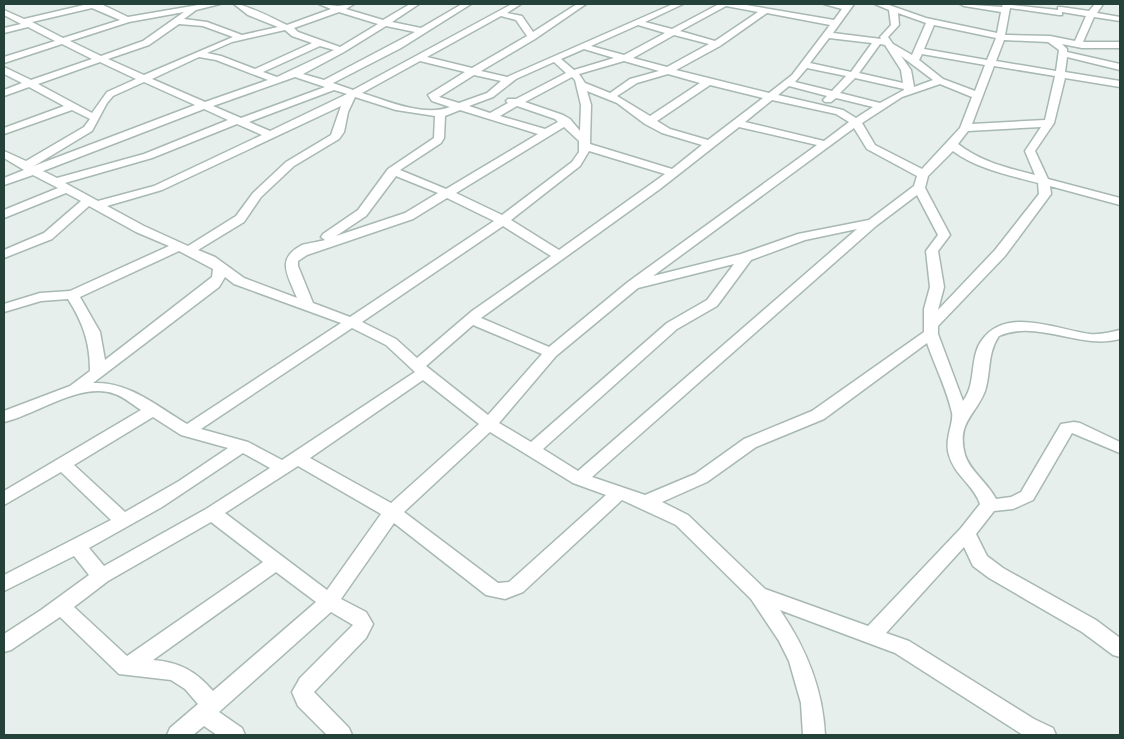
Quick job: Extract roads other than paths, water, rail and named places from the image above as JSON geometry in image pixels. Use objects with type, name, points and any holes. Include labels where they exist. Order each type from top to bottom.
[{"type":"street","points":[[4,32],[27,23],[95,4],[127,20]]},
{"type":"street","points":[[4,60],[127,20],[216,4]]},
{"type":"street","points":[[238,4],[251,13],[288,28],[295,34],[341,50]]},
{"type":"street","points":[[323,4],[384,23],[426,39]]},
{"type":"street","points":[[29,169],[40,156],[88,128],[95,118],[99,104],[103,99],[142,78],[240,36],[288,28],[314,20],[350,4]]},
{"type":"street","points":[[4,182],[29,169],[295,74],[341,50],[415,4]]},
{"type":"street","points":[[420,58],[426,39],[467,4]]},
{"type":"street","points":[[494,4],[501,12],[519,18],[532,37]]},
{"type":"street","points":[[53,183],[133,161],[328,86],[426,39],[501,12],[516,4]]},
{"type":"street","points":[[546,133],[435,99],[433,95],[532,37],[582,4]]},
{"type":"street","points":[[295,74],[351,96],[404,109],[440,114],[495,92],[507,80],[679,4]]},
{"type":"street","points":[[490,116],[573,73],[627,57],[676,32],[724,4]]},
{"type":"street","points":[[728,4],[835,24]]},
{"type":"street","points":[[828,4],[849,6]]},
{"type":"street","points":[[879,4],[897,6],[931,22],[1016,39],[1051,36],[1078,44],[1120,45]]},
{"type":"street","points":[[964,4],[1060,11],[1120,19]]},
{"type":"street","points":[[1078,44],[1091,14],[1099,4]]},
{"type":"street","points":[[4,644],[61,606],[101,576],[212,513],[283,468],[421,369],[471,319],[673,173],[788,83],[806,65],[849,6]]},
{"type":"street","points":[[819,107],[884,43],[885,34],[895,25],[897,6]]},
{"type":"street","points":[[579,479],[872,223],[919,188],[923,175],[952,145],[964,128],[979,96],[1001,36],[1006,6]]},
{"type":"street","points":[[4,94],[146,43],[193,9]]},
{"type":"street","points":[[611,96],[625,83],[671,70],[717,44],[765,11]]},
{"type":"street","points":[[4,12],[102,60],[270,135]]},
{"type":"street","points":[[178,21],[204,24],[240,36]]},
{"type":"street","points":[[635,22],[717,44]]},
{"type":"street","points":[[916,56],[931,22]]},
{"type":"street","points":[[828,35],[884,43],[916,56],[991,64],[1120,84]]},
{"type":"street","points":[[646,502],[701,478],[750,443],[818,415],[931,329],[1000,253],[1043,198],[1046,189],[1045,180],[1030,156],[1030,151],[1049,123],[1061,74],[1064,54],[1060,45],[1051,36]]},
{"type":"street","points":[[256,72],[319,42]]},
{"type":"street","points":[[884,43],[906,70],[909,89]]},
{"type":"street","points":[[582,46],[627,57],[708,82],[847,115],[856,122],[871,147],[912,167],[923,175]]},
{"type":"street","points":[[195,54],[218,58],[278,80]]},
{"type":"street","points":[[1064,54],[1120,67]]},
{"type":"street","points":[[916,56],[940,81],[979,96]]},
{"type":"street","points":[[4,254],[48,236],[92,203],[158,188],[351,96],[420,58],[507,80]]},
{"type":"street","points":[[187,431],[353,323],[502,220],[576,164],[581,158],[585,144],[586,105],[582,85],[573,73],[555,58]]},
{"type":"street","points":[[806,65],[909,89]]},
{"type":"street","points":[[4,70],[29,85],[95,118]]},
{"type":"street","points":[[178,735],[329,602],[392,512],[489,424],[551,353],[633,285],[856,122],[909,89],[940,81]]},
{"type":"street","points":[[649,122],[708,82]]},
{"type":"street","points":[[788,83],[881,106]]},
{"type":"street","points":[[582,85],[611,96],[649,122],[666,131],[709,144]]},
{"type":"street","points":[[495,92],[516,104],[566,121],[585,144],[673,173]]},
{"type":"street","points":[[4,308],[40,297],[72,295],[183,249],[240,219],[256,196],[290,164],[335,137],[339,132],[341,117],[351,96]]},
{"type":"street","points":[[4,130],[72,106]]},
{"type":"street","points":[[307,306],[291,266],[292,260],[299,253],[349,224],[362,214],[392,171],[437,141],[439,138],[440,114]]},
{"type":"street","points":[[299,253],[409,216],[566,121]]},
{"type":"street","points":[[736,123],[825,144]]},
{"type":"street","points":[[964,128],[987,124],[1024,126],[1049,123]]},
{"type":"street","points":[[952,145],[977,162],[1120,202]]},
{"type":"street","points":[[4,154],[66,190],[183,249],[210,260],[239,281],[353,323],[390,342],[448,394],[489,424],[579,479],[646,502],[682,520],[758,594],[786,636],[799,661],[812,703],[814,735]]},
{"type":"street","points":[[392,171],[447,193],[502,220],[559,255]]},
{"type":"street","points":[[919,188],[944,236],[932,251],[937,287],[931,308],[931,329],[961,416]]},
{"type":"street","points":[[4,214],[66,190]]},
{"type":"street","points":[[633,285],[746,257],[802,237],[872,223]]},
{"type":"street","points":[[532,450],[672,326],[704,310],[712,303],[746,257]]},
{"type":"street","points":[[4,417],[75,389],[97,374],[214,284],[219,277],[220,268]]},
{"type":"street","points":[[72,295],[95,333],[98,344],[97,374]]},
{"type":"street","points":[[471,319],[551,353]]},
{"type":"street","points":[[872,635],[967,533],[989,505],[987,495],[980,484],[957,456],[956,443],[961,416],[976,392],[987,343],[992,335],[1002,329],[1017,326],[1039,328],[1089,338],[1109,338],[1120,334]]},
{"type":"street","points":[[75,389],[113,388],[187,431],[242,446],[283,468]]},
{"type":"street","points":[[4,500],[153,410]]},
{"type":"street","points":[[989,505],[1008,505],[1020,502],[1027,496],[1067,428],[1078,429],[1120,448]]},
{"type":"street","points":[[4,584],[77,546],[194,480],[242,446]]},
{"type":"street","points":[[298,458],[392,512],[493,590],[505,592],[516,587],[619,493]]},
{"type":"street","points":[[64,465],[123,520]]},
{"type":"street","points":[[212,513],[329,602],[359,618],[363,624],[359,632],[307,684],[303,692],[306,700],[335,733]]},
{"type":"street","points":[[967,533],[980,561],[996,573],[1089,626],[1120,649]]},
{"type":"street","points":[[77,546],[101,576]]},
{"type":"street","points":[[126,668],[276,562]]},
{"type":"street","points":[[758,594],[902,647],[1035,732]]},
{"type":"street","points":[[61,606],[126,668],[170,670],[184,675],[194,683],[208,709],[234,735]]}]
